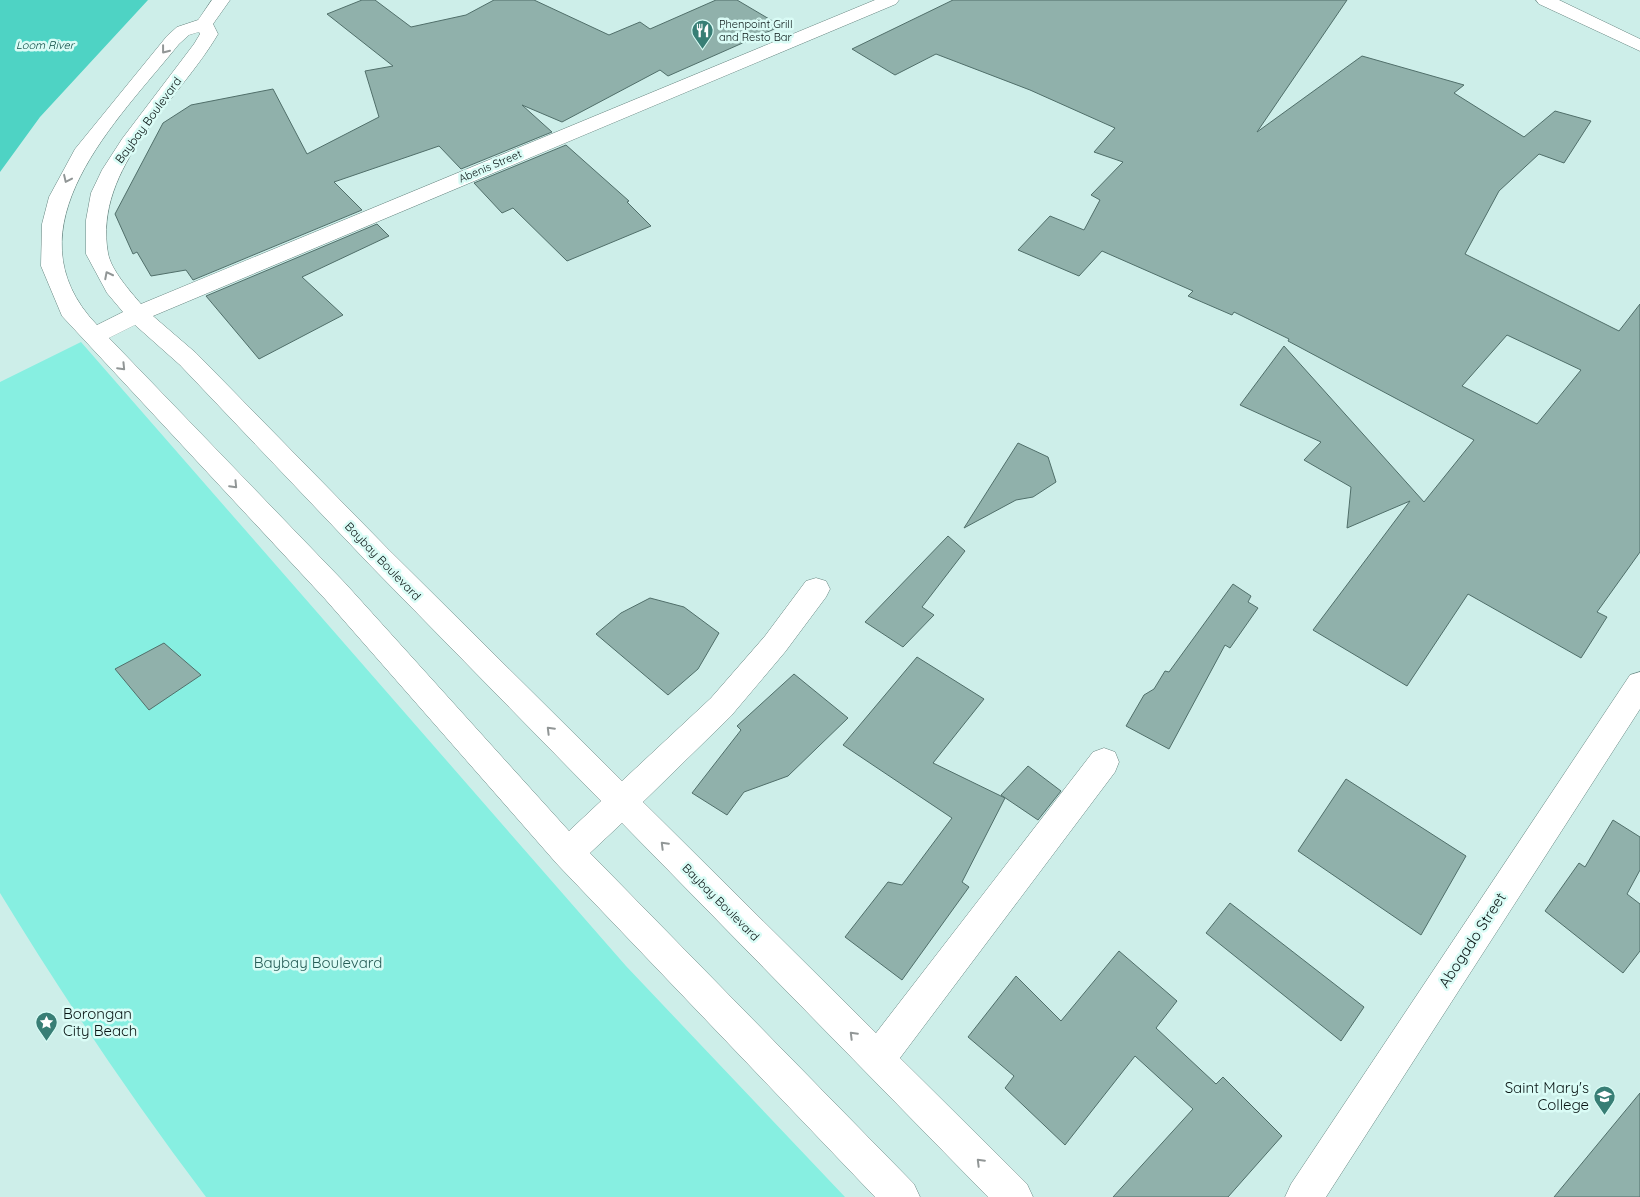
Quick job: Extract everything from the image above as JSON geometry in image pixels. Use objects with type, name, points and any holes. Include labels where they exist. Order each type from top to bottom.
[{"type":"street","name":"Baybay Boulevard","points":[[221,0],[204,24],[209,34],[129,143],[112,170],[98,206],[97,254],[115,288],[137,314],[188,359],[379,557],[1014,1197]]},
{"type":"street","name":"Abenis Street","points":[[93,337],[137,314],[890,0]]},
{"type":"street","points":[[1545,0],[1640,46]]},
{"type":"street","points":[[204,24],[183,31],[173,40],[82,153],[59,197],[54,212],[52,266],[70,312],[335,591],[568,853],[901,1197]]},
{"type":"street","points":[[568,853],[721,707],[775,644],[816,589]]},
{"type":"street","name":"Abogado Street","points":[[1304,1197],[1640,684]]},
{"type":"street","points":[[877,1060],[1104,762]]},
{"type":"green space","name":"Baybay Boulevard","points":[[81,342],[626,966],[845,1197],[206,1197],[99,1048],[0,893],[0,382]]},
{"type":"water","name":"Loom River","points":[[0,0],[148,0],[40,117],[0,172]]},
{"type":"building","points":[[362,0],[375,0],[411,27],[466,15],[494,0],[534,0],[609,35],[640,22],[650,29],[716,0],[737,0],[781,26],[668,76],[660,70],[562,122],[522,105],[552,132],[461,169],[439,146],[334,182],[362,210],[193,280],[186,270],[151,276],[137,252],[133,254],[115,214],[163,123],[191,105],[273,89],[307,154],[379,117],[365,71],[393,66],[327,14]]},
{"type":"building","points":[[953,0],[1347,0],[1257,132],[1362,56],[1464,85],[1454,93],[1524,137],[1555,111],[1591,121],[1564,163],[1539,154],[1499,191],[1465,254],[1619,331],[1640,304],[1640,552],[1597,612],[1607,617],[1581,658],[1468,594],[1407,686],[1313,630],[1410,501],[1347,528],[1351,487],[1304,460],[1321,442],[1240,405],[1284,346],[1424,502],[1474,440],[1288,341],[1289,339],[1234,312],[1232,315],[1188,296],[1193,291],[1102,251],[1079,276],[1018,250],[1050,216],[1084,230],[1100,200],[1091,195],[1123,162],[1094,152],[1115,128],[1030,90],[936,54],[895,75],[852,49]],"holes":[[[1507,335],[1581,370],[1537,424],[1462,386]]]},
{"type":"building","points":[[566,145],[629,201],[627,202],[651,226],[567,261],[513,208],[502,213],[474,183]]},
{"type":"building","points":[[377,224],[389,236],[302,277],[343,315],[259,359],[206,296]]},
{"type":"building","points":[[1018,443],[1048,457],[1056,482],[1033,497],[1016,500],[964,528]]},
{"type":"building","points":[[948,536],[965,551],[922,607],[934,615],[903,647],[865,622]]},
{"type":"building","points":[[1233,584],[1251,596],[1248,602],[1258,608],[1230,648],[1225,645],[1169,749],[1126,726],[1144,695],[1154,689],[1165,671],[1169,672]]},
{"type":"building","points":[[650,598],[684,607],[719,633],[698,669],[668,695],[596,634],[621,613]]},
{"type":"building","points":[[164,643],[201,675],[149,710],[115,669]]},
{"type":"building","points":[[917,657],[984,699],[933,763],[1005,798],[962,882],[969,887],[902,980],[845,937],[888,882],[902,885],[952,818],[843,745]]},
{"type":"building","points":[[794,674],[848,718],[788,776],[744,792],[727,815],[692,793],[741,730],[737,726]]},
{"type":"building","points":[[1028,766],[1061,791],[1038,820],[1001,795]]},
{"type":"building","points":[[1346,779],[1466,856],[1421,935],[1298,851]]},
{"type":"building","points":[[1613,820],[1640,837],[1640,870],[1627,894],[1640,904],[1640,951],[1623,973],[1545,911],[1579,863],[1585,867]]},
{"type":"building","points":[[1230,903],[1364,1007],[1341,1041],[1206,933]]},
{"type":"building","points":[[1119,951],[1177,1001],[1156,1028],[1216,1084],[1223,1077],[1282,1136],[1228,1197],[1113,1197],[1193,1109],[1135,1056],[1065,1145],[1005,1088],[1014,1076],[968,1037],[1016,976],[1061,1021]]},
{"type":"building","points":[[1640,1093],[1640,1197],[1554,1197]]},
{"type":"place","name":"Phenpoint Grill and Resto Bar","points":[[703,49]]},
{"type":"place","name":"Borongan City Beach","points":[[47,1041]]},
{"type":"place","name":"Saint Mary's College","points":[[1605,1115]]}]
